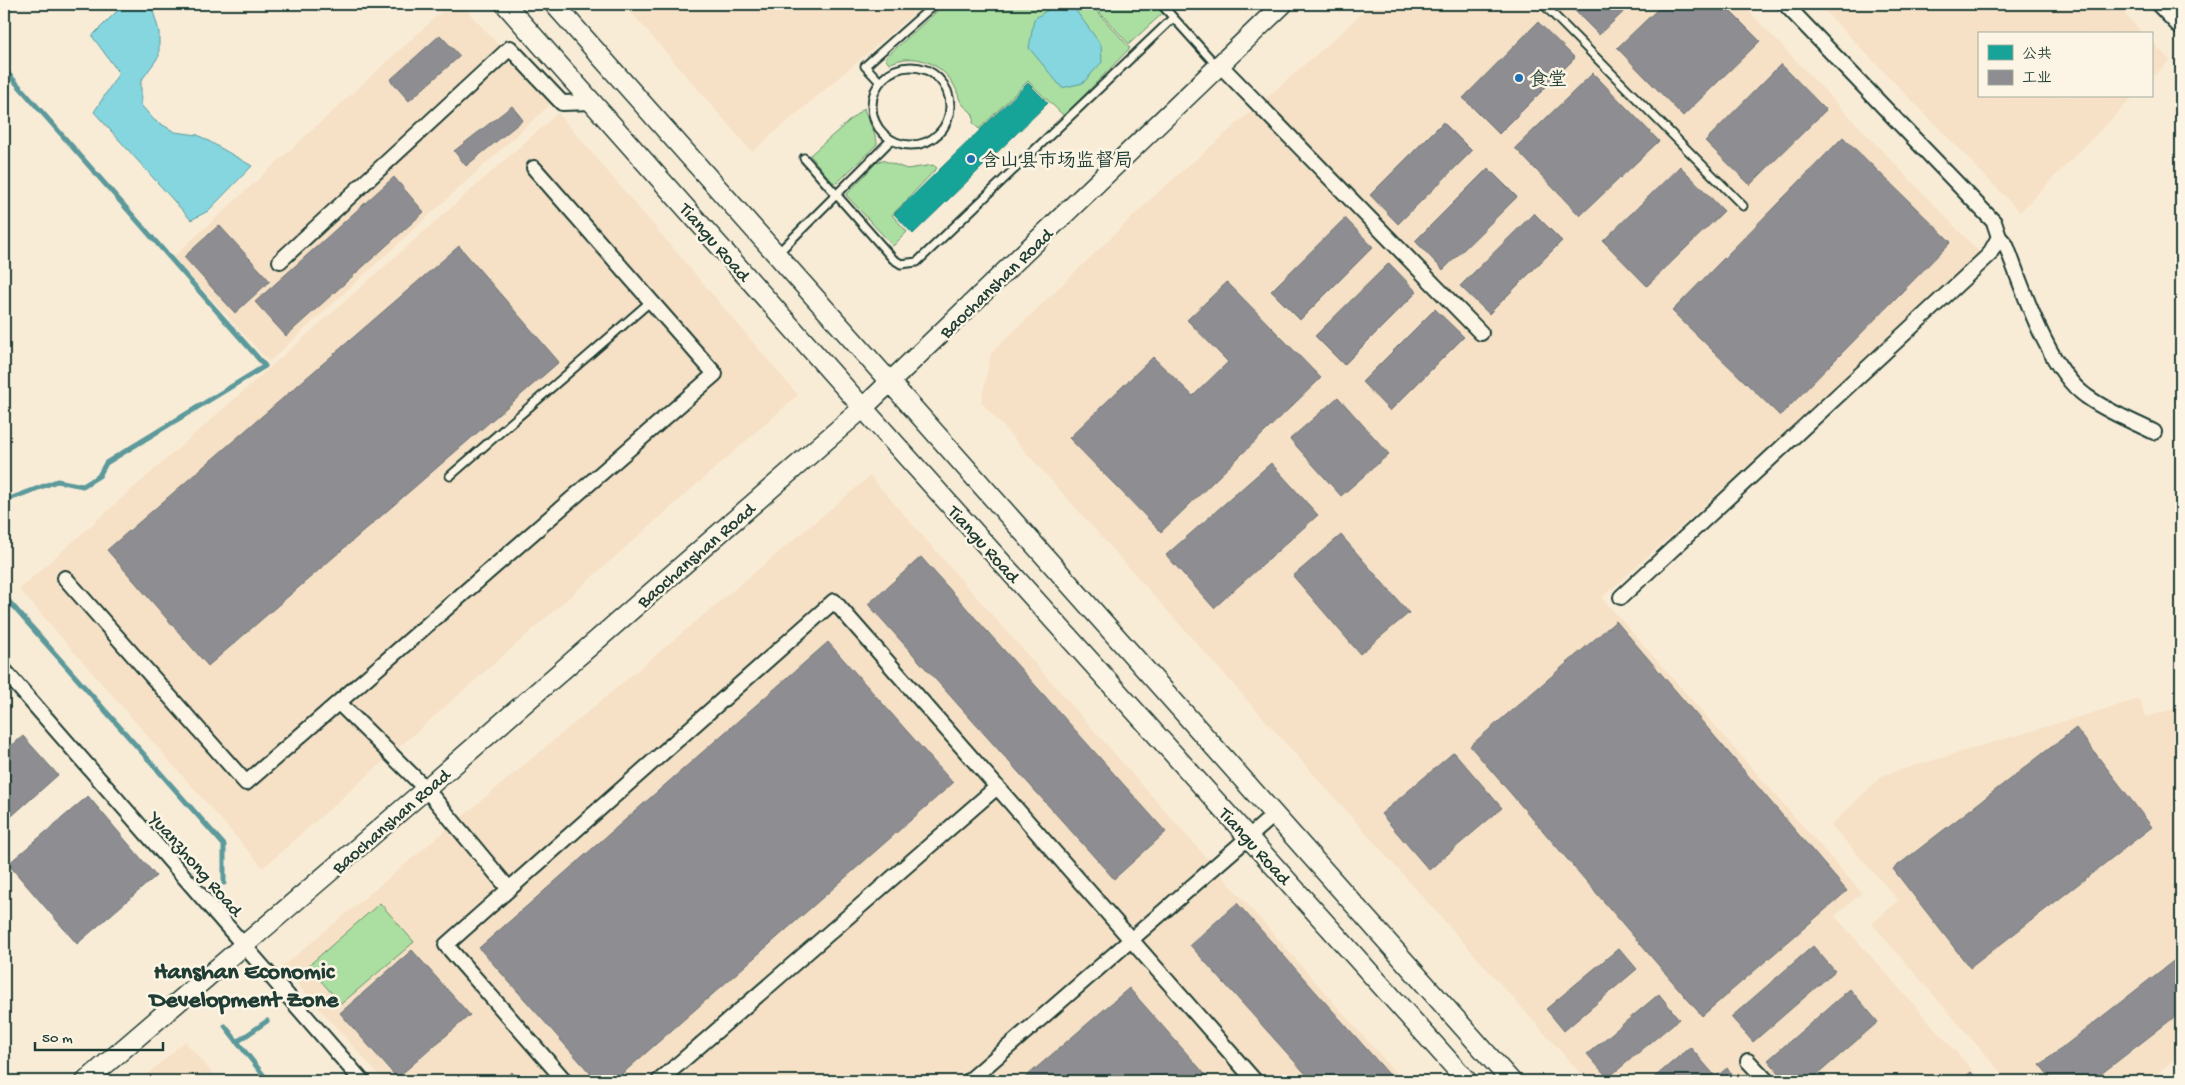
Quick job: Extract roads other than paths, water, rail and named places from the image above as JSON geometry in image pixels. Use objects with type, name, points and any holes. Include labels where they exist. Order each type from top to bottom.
[{"type":"main road","name":"Tiangu Road","points":[[505,4],[863,408],[1467,1081]]},
{"type":"main road","name":"Tiangu Road","points":[[554,4],[777,254],[889,384],[1511,1081]]},
{"type":"main road","name":"Baochanshan Road","points":[[86,1081],[426,789],[863,408],[1283,4]]},
{"type":"street","points":[[1785,4],[1994,222],[1999,237],[2006,245],[2050,352],[2064,375],[2085,396],[2154,432]]},
{"type":"street","points":[[2158,4],[2181,28]]},
{"type":"street","points":[[280,261],[510,48],[562,103],[593,102]]},
{"type":"street","points":[[1218,65],[1481,333]]},
{"type":"street","points":[[65,578],[246,783],[715,374],[534,168]]},
{"type":"street","points":[[1621,597],[1989,255],[1999,237]]},
{"type":"street","points":[[564,1081],[446,945],[834,601],[1255,1081]]},
{"type":"street","name":"Yuanzhong Road","points":[[4,670],[362,1081]]},
{"type":"street","points":[[339,702],[426,789],[510,889]]},
{"type":"street","points":[[658,1081],[997,787]]},
{"type":"street","points":[[969,1081],[1274,815]]},
{"type":"street","points":[[1748,1061],[1767,1081]]},
{"type":"lane","points":[[880,82],[865,66],[935,4]]},
{"type":"lane","points":[[1161,4],[1218,65]]},
{"type":"lane","points":[[1543,4],[1743,206]]},
{"type":"lane","points":[[804,158],[892,259],[901,264],[917,262],[1174,18]]},
{"type":"lane","points":[[913,67],[925,70],[936,77],[944,86],[949,98],[950,110],[946,122],[939,133],[929,141],[916,145],[903,144],[891,140],[881,131],[874,120],[872,107],[874,94],[880,82],[900,68],[913,67]]},
{"type":"lane","points":[[777,254],[891,140]]},
{"type":"lane","points":[[450,476],[651,301]]},
{"type":"water","points":[[128,4],[151,4],[159,31],[159,56],[141,81],[141,105],[154,120],[175,132],[198,135],[252,166],[208,211],[191,220],[94,112],[119,73],[92,36],[117,11]]},
{"type":"water","points":[[1055,5],[1072,5],[1101,45],[1102,62],[1083,83],[1062,88],[1029,48],[1034,19]]},
{"type":"waterway","points":[[4,69],[265,366],[106,463],[99,476],[83,486],[57,481],[4,501]]},
{"type":"waterway","points":[[4,596],[224,845],[224,883]]},
{"type":"waterway","points":[[237,1042],[267,1021]]},
{"type":"waterway","points":[[225,1026],[268,1081]]},
{"type":"place","name":"食堂","points":[[1519,78]]},
{"type":"place","name":"含山县市场监督局","points":[[971,159]]},
{"type":"district","name":"Hanshan Economic Development Zone","points":[[244,984]]}]
